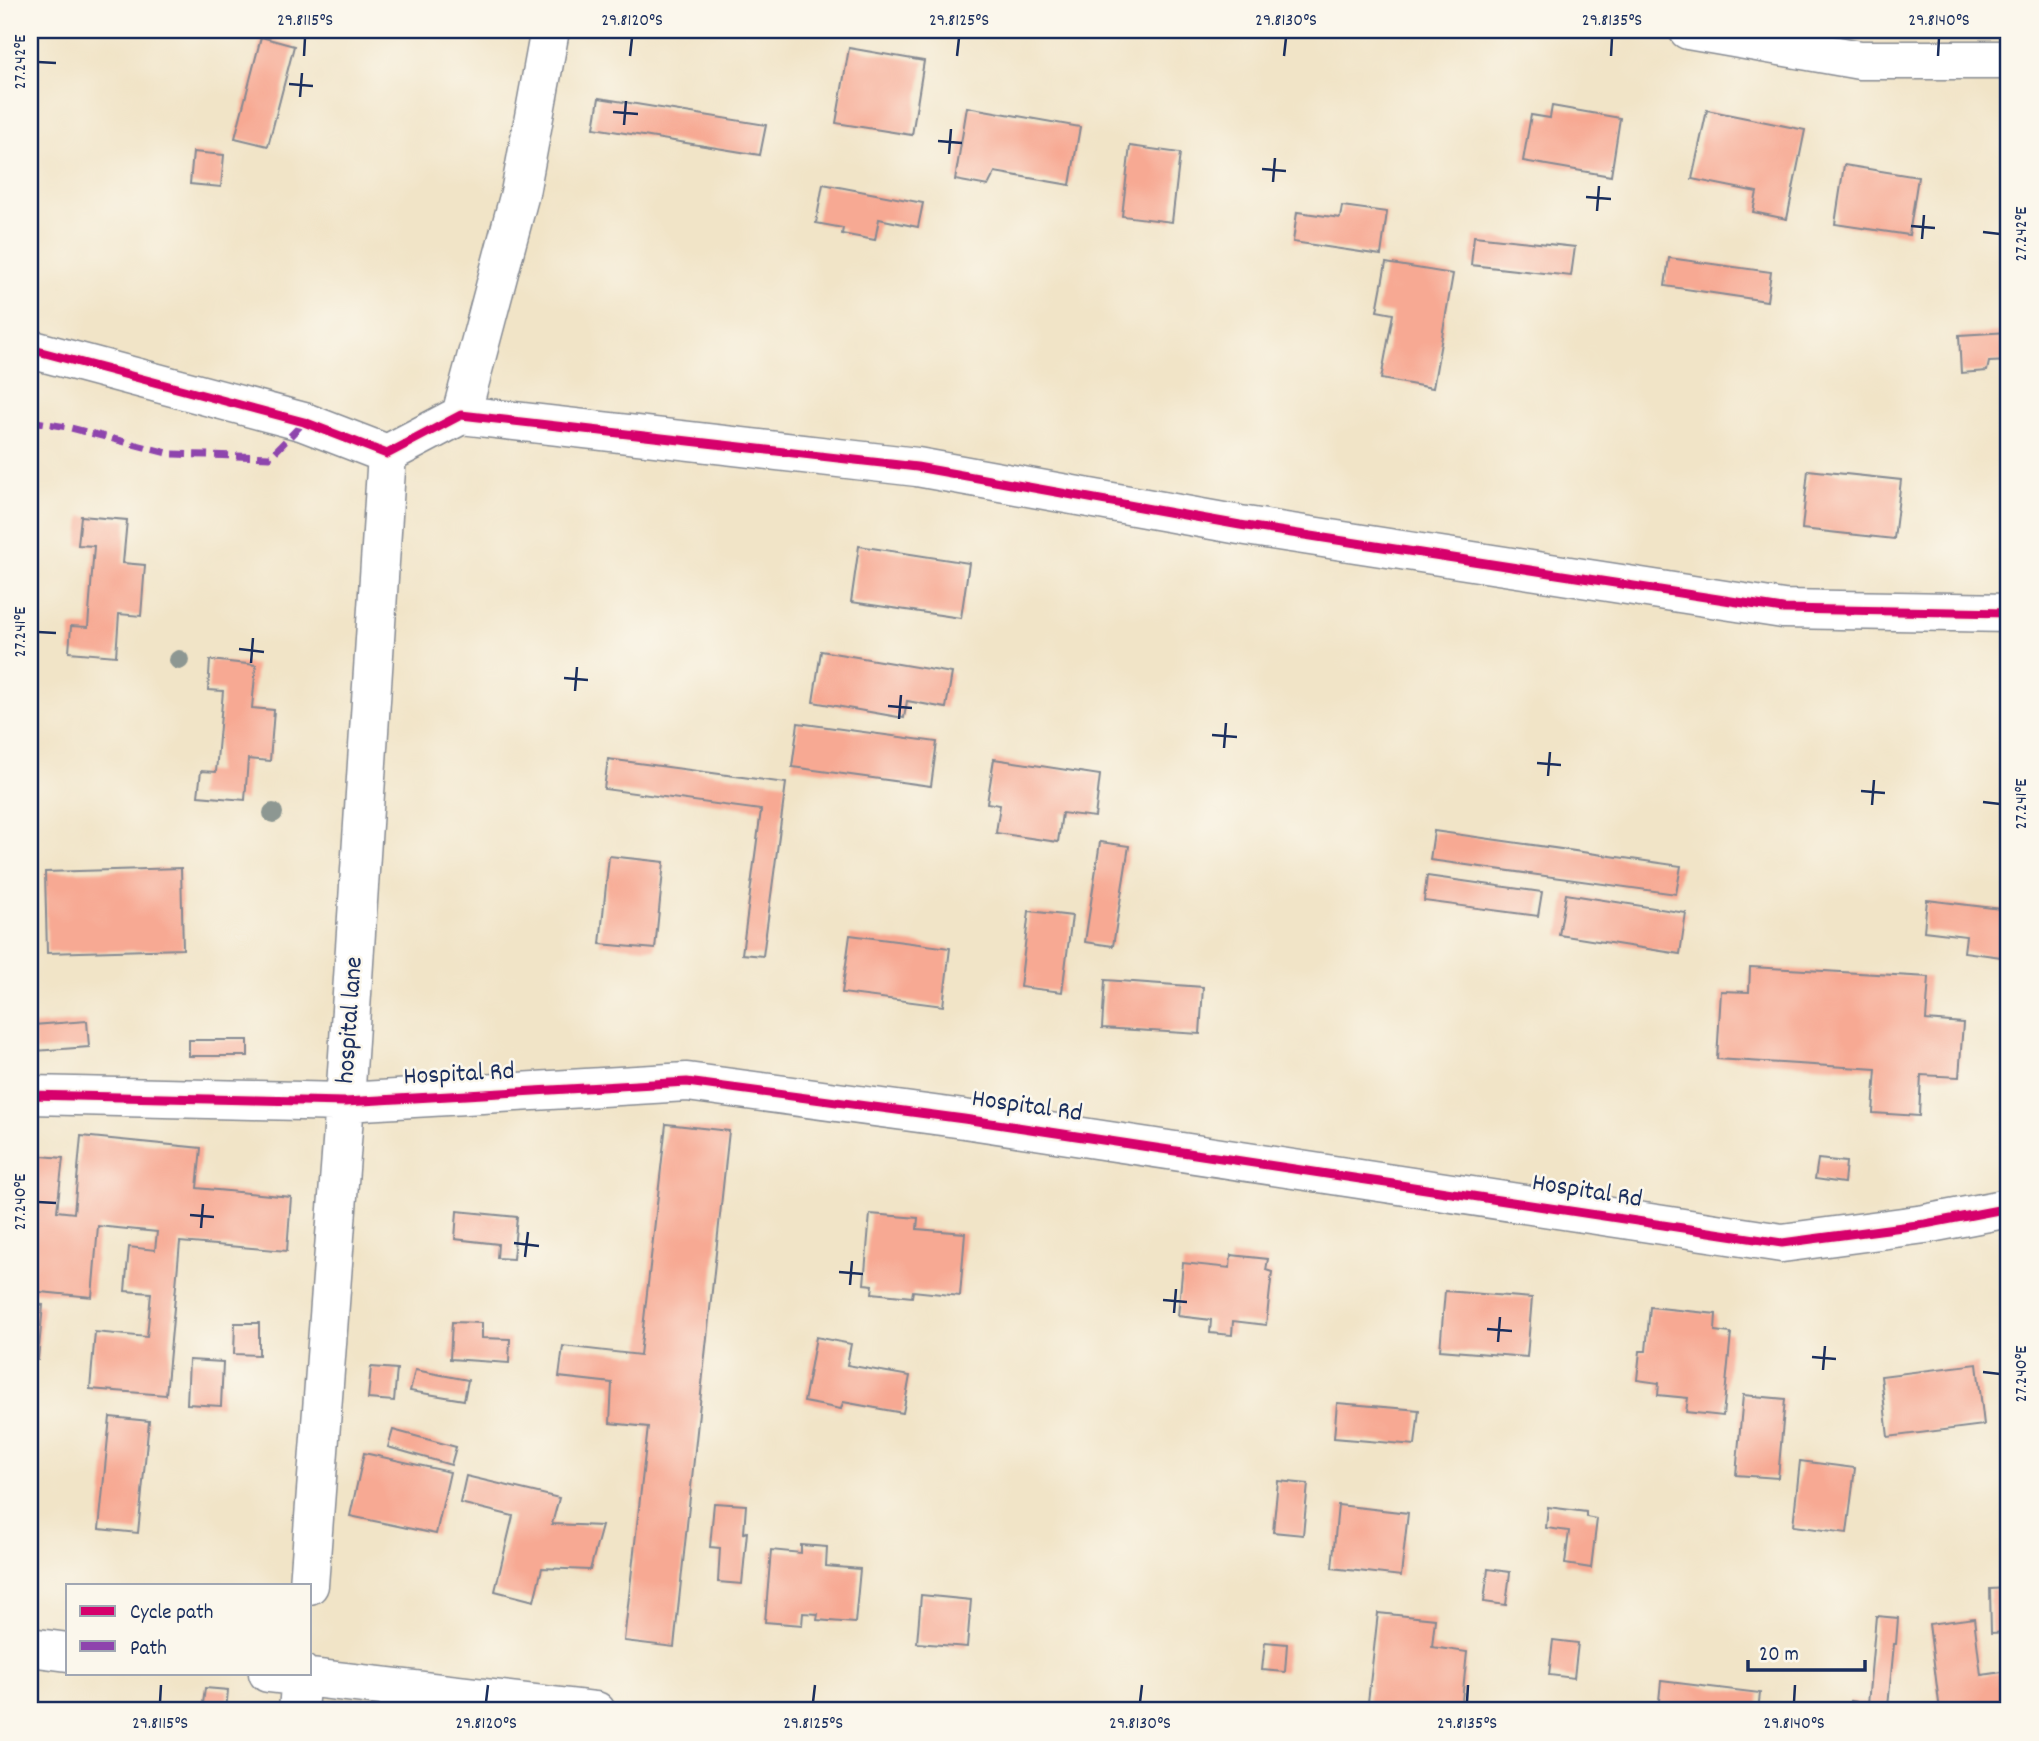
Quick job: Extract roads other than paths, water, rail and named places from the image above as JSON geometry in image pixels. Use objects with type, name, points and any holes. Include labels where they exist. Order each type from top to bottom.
[{"type":"street","points":[[461,415],[520,193],[550,30]]},
{"type":"street","points":[[1688,30],[1860,60],[2009,60]]},
{"type":"street","points":[[30,349],[304,422],[387,454],[461,415],[917,467],[1240,525],[1783,609],[2009,612]]},
{"type":"street","name":"hospital lane","points":[[309,1584],[345,1102],[387,454]]},
{"type":"street","name":"Hospital Rd","points":[[30,1095],[345,1102],[687,1082],[964,1119],[1782,1243],[1925,1224],[2009,1208]]},
{"type":"street","points":[[30,1647],[66,1652]]},
{"type":"street","points":[[292,1683],[596,1711]]}]
